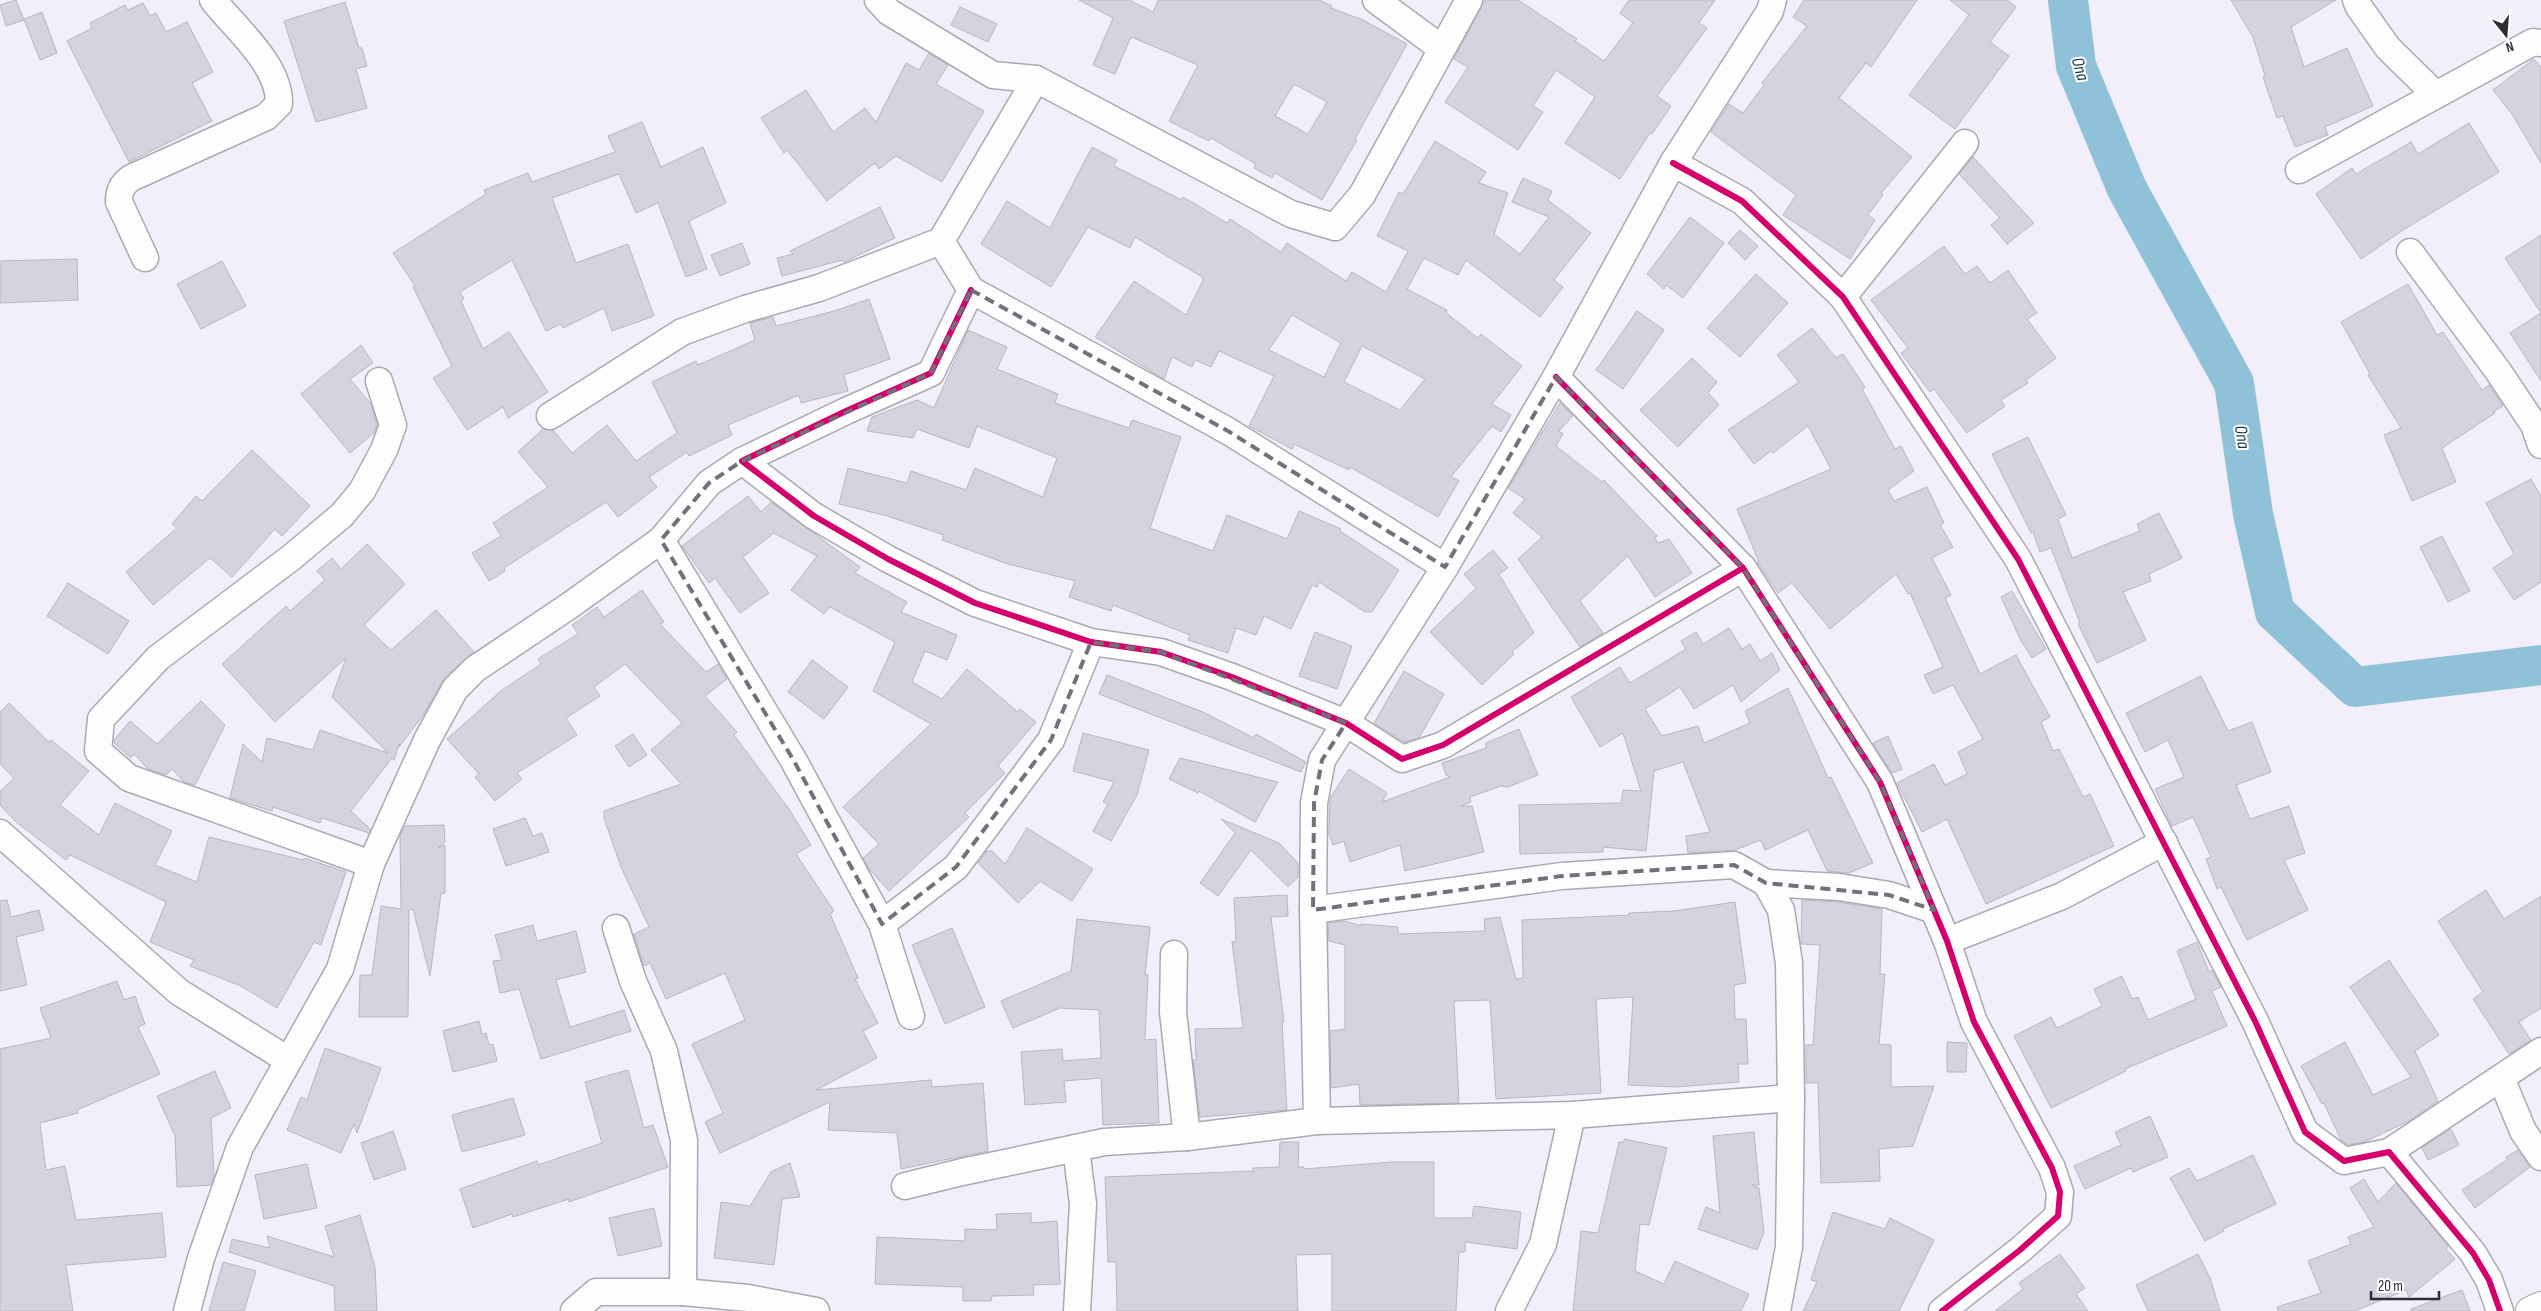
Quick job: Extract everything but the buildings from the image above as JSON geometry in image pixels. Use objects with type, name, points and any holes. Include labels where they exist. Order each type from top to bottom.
[{"type":"street","points":[[145,258],[119,202],[119,192],[123,184],[131,178],[266,118],[278,104],[278,86],[270,68],[213,0]]},
{"type":"street","points":[[878,0],[889,12],[993,74],[1036,79],[1291,214],[1335,227],[1362,195],[1469,0]]},
{"type":"street","points":[[1376,0],[1441,48]]},
{"type":"street","points":[[1317,1121],[1313,910],[1316,794],[1322,760],[1445,567],[1556,377],[1673,163],[1770,11],[1773,0]]},
{"type":"street","points":[[2356,0],[2388,48],[2436,95]]},
{"type":"street","points":[[2300,170],[2533,42],[2541,43]]},
{"type":"street","points":[[550,416],[682,332],[745,309],[819,288],[941,241],[1036,79]]},
{"type":"street","points":[[1843,297],[1965,143]]},
{"type":"street","points":[[1673,163],[1742,201],[1843,297],[2018,559],[2255,1021],[2305,1132],[2344,1161],[2389,1152],[2541,1051]]},
{"type":"street","points":[[941,241],[971,290],[1228,431],[1445,567]]},
{"type":"street","points":[[2410,252],[2498,371],[2534,425],[2541,445]]},
{"type":"street","points":[[187,1311],[200,1258],[240,1147],[340,969],[371,864],[427,740],[455,689],[475,669],[569,606],[661,540],[709,482],[742,461],[846,410],[932,372],[971,290]]},
{"type":"street","points":[[1556,377],[1743,568],[1880,782],[1947,941],[1974,1022],[2052,1168],[2060,1192],[2058,1216],[2020,1250],[1942,1311]]},
{"type":"street","points":[[371,864],[129,778],[98,751],[101,719],[158,658],[292,557],[342,515],[362,491],[384,450],[393,425],[379,381]]},
{"type":"street","points":[[742,461],[814,516],[888,558],[975,603],[1092,642],[1161,652],[1232,677],[1346,723],[1402,759],[1444,744],[1743,568]]},
{"type":"street","points":[[661,540],[794,761],[882,924],[911,1016]]},
{"type":"street","points":[[882,924],[956,867],[1045,748],[1092,642]]},
{"type":"street","points":[[0,833],[179,992],[288,1060]]},
{"type":"street","points":[[1947,941],[2062,896],[2164,842]]},
{"type":"street","points":[[1313,910],[1562,876],[1734,865],[1766,883],[1839,887],[1889,895],[1934,910]]},
{"type":"street","points":[[1766,883],[1781,910],[1789,963],[1792,1098],[1789,1246],[1777,1311]]},
{"type":"street","points":[[616,928],[633,981],[664,1051],[684,1140],[683,1292]]},
{"type":"street","points":[[1174,954],[1173,1012],[1187,1137]]},
{"type":"street","points":[[2501,1078],[2523,1131],[2541,1157]]},
{"type":"street","points":[[905,1186],[1104,1142],[1187,1137],[1317,1121],[1572,1115],[1792,1098]]},
{"type":"street","points":[[1509,1311],[1543,1244],[1572,1115]]},
{"type":"street","points":[[1076,1148],[1083,1204],[1078,1311]]},
{"type":"street","points":[[2389,1152],[2473,1253],[2489,1280],[2500,1311]]},
{"type":"street","points":[[574,1311],[596,1292],[683,1292],[748,1298],[816,1311]]},
{"type":"highlighted area","points":[[971,290],[1228,431],[1445,567],[1556,377],[1743,568],[1880,782],[1934,910],[1889,895],[1766,883],[1734,865],[1562,876],[1313,910],[1314,803],[1322,760],[1346,723],[1161,652],[1091,642],[1051,740],[956,867],[882,924],[794,761],[661,540],[709,483],[742,461],[931,373]]},
{"type":"waterway","name":"Ona","points":[[2068,0],[2076,66],[2127,189],[2234,383],[2253,514],[2275,612],[2355,687],[2541,665]]},
{"type":"cycle path","points":[[1673,163],[1742,201],[1843,297],[2018,559],[2255,1021],[2305,1132],[2344,1161],[2389,1152],[2473,1253],[2489,1280],[2500,1311]]},
{"type":"cycle path","points":[[971,290],[931,373],[742,461],[814,516],[888,559],[975,603],[1091,642],[1161,652],[1232,677],[1346,723],[1402,759],[1443,745],[1743,568]]},
{"type":"cycle path","points":[[1556,377],[1743,568],[1880,782],[1947,941],[1974,1022],[2052,1168],[2060,1192],[2058,1216],[2020,1250],[1942,1311]]}]
